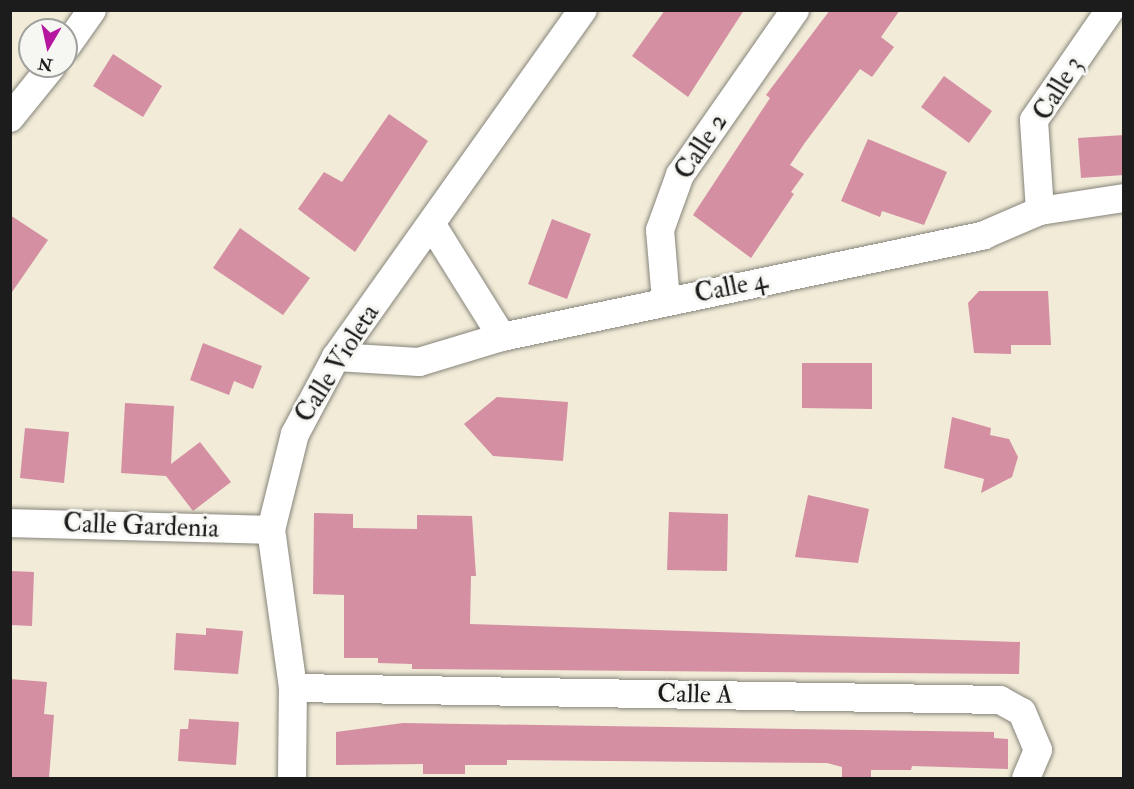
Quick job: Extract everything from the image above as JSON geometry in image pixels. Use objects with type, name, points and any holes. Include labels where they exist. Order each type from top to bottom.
[{"type":"street","points":[[78,30],[92,10]]},
{"type":"street","name":"Calle Violeta","points":[[292,778],[293,688],[271,530],[295,434],[336,357],[583,10]]},
{"type":"street","name":"Calle 2","points":[[666,301],[660,230],[680,175],[795,10]]},
{"type":"street","name":"Calle 3","points":[[1040,211],[1034,120],[1110,10]]},
{"type":"street","points":[[10,118],[42,78]]},
{"type":"street","name":"Calle 4","points":[[336,357],[419,362],[502,337],[984,235],[1040,211],[1124,198]]},
{"type":"street","points":[[432,225],[502,337]]},
{"type":"street","name":"Calle Gardenia","points":[[10,523],[271,530]]},
{"type":"street","name":"Calle A","points":[[293,688],[1000,700],[1022,712],[1038,750],[1026,778]]},
{"type":"building","points":[[665,10],[744,10],[688,97],[632,56]]},
{"type":"building","points":[[830,10],[900,10],[881,37],[894,47],[872,77],[860,69],[804,144],[790,165],[804,174],[791,192],[794,194],[751,258],[693,215],[770,98],[766,95]]},
{"type":"building","points":[[113,54],[162,86],[143,117],[93,86]]},
{"type":"building","points":[[944,76],[992,111],[969,143],[921,107]]},
{"type":"building","points":[[389,114],[428,141],[355,252],[298,209],[324,172],[342,182]]},
{"type":"building","points":[[1124,135],[1124,175],[1081,178],[1078,138]]},
{"type":"building","points":[[868,139],[947,172],[924,225],[882,211],[880,217],[841,201]]},
{"type":"building","points":[[10,215],[48,240],[10,295]]},
{"type":"building","points":[[552,219],[591,234],[567,299],[528,284]]},
{"type":"building","points":[[240,228],[310,278],[283,315],[213,268]]},
{"type":"building","points":[[979,291],[1048,291],[1051,345],[1011,345],[1011,354],[974,353],[968,303]]},
{"type":"building","points":[[203,343],[262,366],[253,389],[234,381],[229,395],[190,380]]},
{"type":"building","points":[[802,363],[872,363],[872,409],[802,408]]},
{"type":"building","points":[[497,397],[568,402],[563,461],[493,456],[464,424]]},
{"type":"building","points":[[125,403],[174,406],[171,464],[200,442],[231,482],[193,511],[166,476],[121,473]]},
{"type":"building","points":[[952,417],[991,428],[990,435],[1009,439],[1018,457],[1012,477],[981,493],[984,479],[944,468]]},
{"type":"building","points":[[25,428],[69,432],[64,483],[20,478]]},
{"type":"building","points":[[808,495],[869,509],[858,563],[795,557]]},
{"type":"building","points":[[669,512],[728,514],[727,571],[667,570]]},
{"type":"building","points":[[314,513],[353,514],[353,528],[417,529],[417,515],[472,516],[476,576],[471,576],[470,624],[1020,642],[1019,674],[412,669],[412,664],[378,663],[378,658],[344,658],[344,595],[313,594]]},
{"type":"building","points":[[10,571],[34,572],[32,626],[10,625]]},
{"type":"building","points":[[206,628],[243,631],[238,674],[174,670],[176,633],[206,635]]},
{"type":"building","points":[[10,679],[47,682],[44,714],[54,715],[49,778],[10,778]]},
{"type":"building","points":[[189,719],[239,722],[236,765],[178,761],[180,729],[188,729]]},
{"type":"building","points":[[403,723],[994,732],[994,738],[1008,739],[1008,769],[912,766],[911,770],[871,770],[871,778],[842,778],[842,767],[827,763],[507,760],[507,765],[465,765],[465,774],[423,774],[423,764],[336,765],[336,732]]}]
